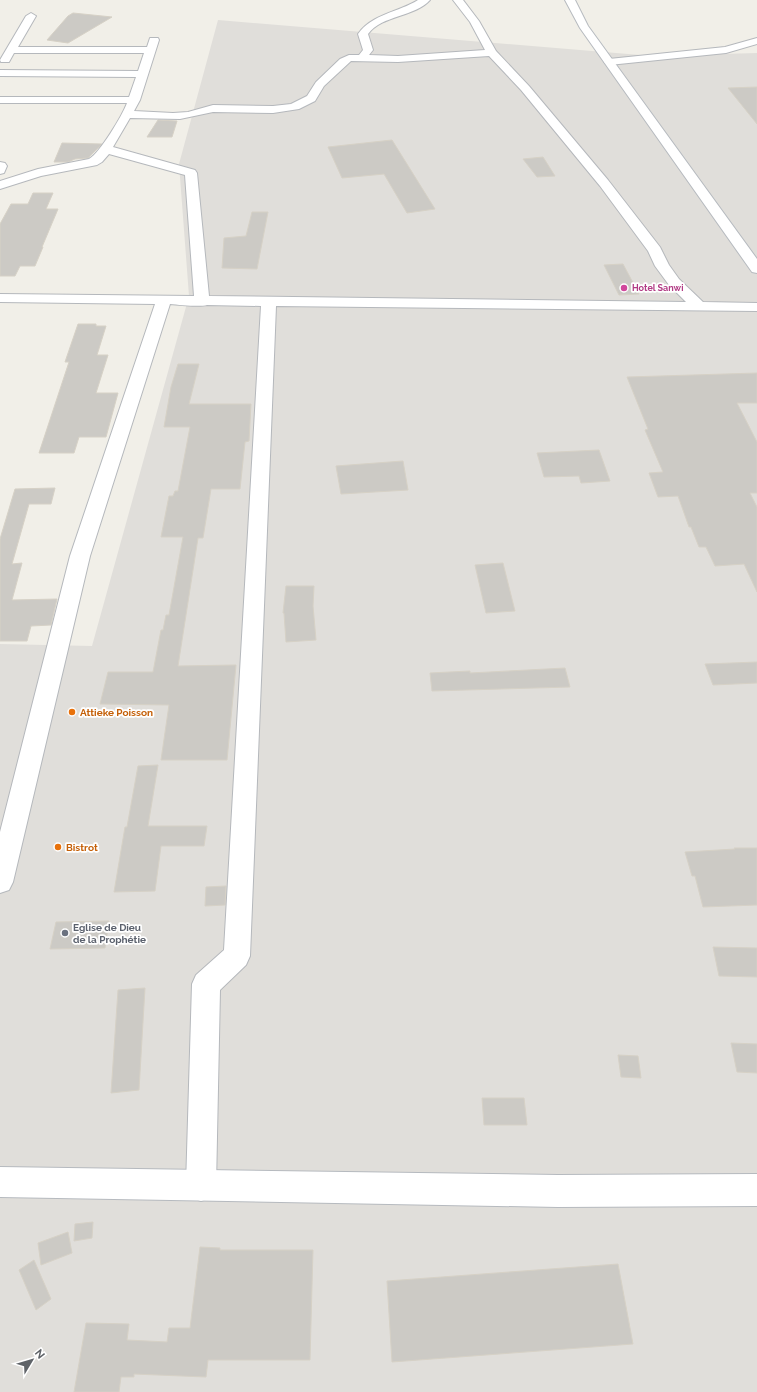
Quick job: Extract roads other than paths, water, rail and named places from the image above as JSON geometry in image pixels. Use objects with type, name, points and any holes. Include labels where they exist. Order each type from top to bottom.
[{"type":"street","points":[[363,57],[368,50],[363,34],[364,30],[381,19],[413,8],[425,0]]},
{"type":"street","points":[[458,0],[474,21],[492,53],[525,88],[604,183],[655,250],[662,266],[674,282],[699,306]]},
{"type":"street","points":[[570,0],[583,26],[757,269]]},
{"type":"street","points":[[0,68],[31,16]]},
{"type":"street","points":[[609,62],[726,50],[746,42],[757,41]]},
{"type":"street","points":[[0,185],[38,173],[93,162],[98,158],[106,149],[134,100],[153,45],[11,50]]},
{"type":"street","points":[[127,114],[178,115],[216,108],[274,110],[296,106],[311,99],[316,94],[317,88],[321,83],[334,72],[345,59],[363,57],[405,58],[492,53]]},
{"type":"street","points":[[0,73],[143,74]]},
{"type":"street","points":[[0,100],[134,100]]},
{"type":"street","points":[[106,149],[191,173],[202,302]]},
{"type":"street","points":[[0,166],[0,170]]},
{"type":"street","points":[[0,298],[202,302],[757,307]]},
{"type":"street","points":[[0,882],[80,556],[164,301]]},
{"type":"street","points":[[201,1186],[206,984],[237,956],[269,302]]},
{"type":"street","points":[[0,1182],[558,1191],[757,1190]]},
{"type":"place","name":"Hotel Sanwi","points":[[624,288]]},
{"type":"place","name":"Attieke Poisson","points":[[72,712]]},
{"type":"place","name":"Bistrot","points":[[58,847]]},
{"type":"place","name":"Eglise de Dieu de la Prophétie","points":[[65,933]]}]
